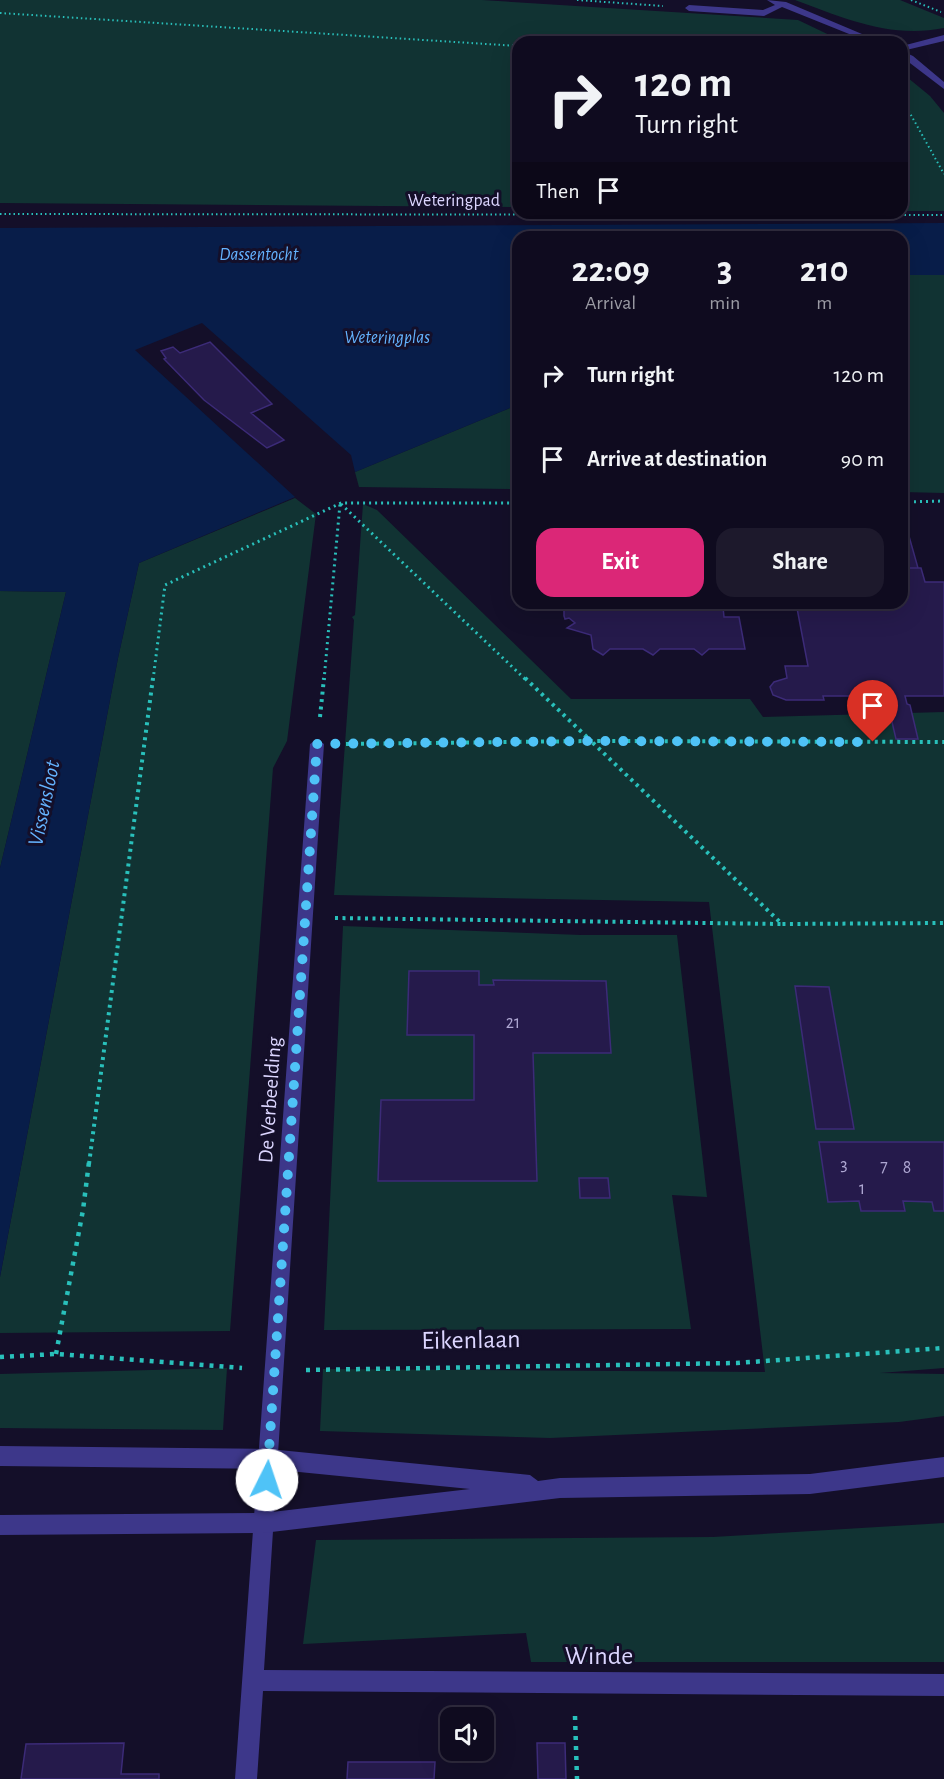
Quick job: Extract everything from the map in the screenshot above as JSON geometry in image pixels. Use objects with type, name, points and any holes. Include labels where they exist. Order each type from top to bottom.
[{"type":"street","points":[[771,0],[863,36]]},
{"type":"street","points":[[689,8],[764,13],[783,4]]},
{"type":"street","points":[[908,47],[944,38]]},
{"type":"street","points":[[908,57],[944,86]]},
{"type":"street","name":"De Verbeelding","points":[[269,1459],[317,744]]},
{"type":"street","points":[[0,1456],[269,1459],[560,1488]]},
{"type":"street","points":[[246,1779],[269,1459]]},
{"type":"street","points":[[0,1525],[263,1523],[560,1488],[810,1484],[944,1467]]},
{"type":"street","name":"Winde","points":[[254,1680],[944,1684]]},
{"type":"path","points":[[577,0],[689,8]]},
{"type":"path","points":[[911,0],[944,13]]},
{"type":"path","points":[[0,13],[512,46]]},
{"type":"path","points":[[908,110],[944,174]]},
{"type":"path","name":"Weteringpad","points":[[0,214],[512,215]]},
{"type":"path","name":"Weteringpad","points":[[908,215],[944,215]]},
{"type":"path","points":[[908,502],[944,501]]},
{"type":"path","points":[[56,1354],[82,1210],[165,585],[340,503],[512,503]]},
{"type":"path","points":[[340,503],[782,924]]},
{"type":"path","points":[[340,503],[317,744],[591,741],[944,742]]},
{"type":"path","points":[[305,918],[782,924],[944,923]]},
{"type":"path","name":"Eikenlaan","points":[[0,1357],[56,1354],[274,1371],[737,1363],[944,1348]]},
{"type":"path","points":[[574,1682],[578,1779]]},
{"type":"green space","points":[[0,0],[482,0],[798,20],[831,36],[512,36],[512,207],[0,203]]},
{"type":"green space","points":[[795,0],[900,0],[944,18],[944,28],[924,31],[886,29],[849,20]]},
{"type":"green space","points":[[908,78],[930,96],[944,113],[944,211],[908,211]]},
{"type":"green space","points":[[908,275],[944,275],[944,493],[908,492]]},
{"type":"green space","points":[[512,407],[512,489],[359,487],[355,472]]},
{"type":"green space","points":[[295,498],[316,514],[287,741],[273,768],[230,1331],[0,1333],[0,1277],[118,658],[139,563]]},
{"type":"green space","points":[[363,504],[377,510],[571,699],[750,699],[763,717],[944,712],[944,1368],[880,1373],[944,1374],[944,1416],[899,1422],[550,1438],[320,1431],[323,1369],[765,1372],[709,902],[334,895],[354,620],[352,617],[355,615]]},
{"type":"green space","points":[[0,591],[66,592],[0,868]]},
{"type":"green space","points":[[343,926],[581,935],[677,935],[707,1197],[672,1195],[691,1329],[324,1330]]},
{"type":"green space","points":[[227,1368],[223,1430],[0,1428],[0,1374]]},
{"type":"green space","points":[[944,1523],[944,1662],[531,1662],[526,1633],[303,1644],[316,1540],[713,1537]]},
{"type":"water","name":"Weteringplas","points":[[944,223],[944,275],[908,275],[908,231],[512,231],[512,407],[355,472],[351,455],[202,323],[135,350],[295,497],[139,563],[118,658],[0,1277],[0,868],[66,592],[0,591],[0,228]]},
{"type":"building","points":[[210,342],[272,404],[251,413],[284,440],[267,448],[204,400],[164,359],[166,358],[161,351],[173,347],[180,353]]},
{"type":"building","points":[[908,533],[918,568],[908,568]]},
{"type":"building","points":[[908,568],[921,568],[925,582],[944,582],[944,696],[905,696],[907,704],[910,705],[918,739],[896,739],[888,705],[891,705],[889,696],[823,696],[824,700],[786,700],[773,695],[770,687],[774,682],[787,678],[785,666],[808,666],[797,609],[908,609]]},
{"type":"building","points":[[723,609],[724,617],[739,617],[745,649],[709,649],[702,655],[694,649],[660,649],[653,655],[643,649],[610,649],[603,655],[593,649],[591,635],[567,628],[575,623],[569,618],[565,619],[564,610]]},
{"type":"building","points":[[409,971],[479,971],[479,985],[494,985],[493,980],[606,981],[611,1053],[533,1053],[537,1181],[378,1181],[381,1100],[474,1100],[474,1035],[407,1035]]},
{"type":"building","points":[[795,986],[829,987],[854,1129],[816,1129]]},
{"type":"building","points":[[819,1142],[944,1142],[944,1211],[934,1211],[932,1202],[903,1201],[905,1211],[861,1211],[859,1201],[828,1202]]},
{"type":"building","points":[[579,1178],[608,1178],[610,1198],[580,1198]]},
{"type":"building","points":[[124,1743],[121,1774],[159,1774],[159,1779],[21,1779],[26,1744]]},
{"type":"building","points":[[537,1743],[565,1743],[566,1779],[538,1779]]},
{"type":"building","points":[[348,1762],[435,1762],[434,1779],[347,1779]]},
{"type":"route","points":[[267,1480],[317,744],[591,741],[873,742]]},
{"type":"water label","name":"Dassentocht","points":[[259,255]]},
{"type":"water label","name":"Vissensloot","points":[[44,803]]}]
